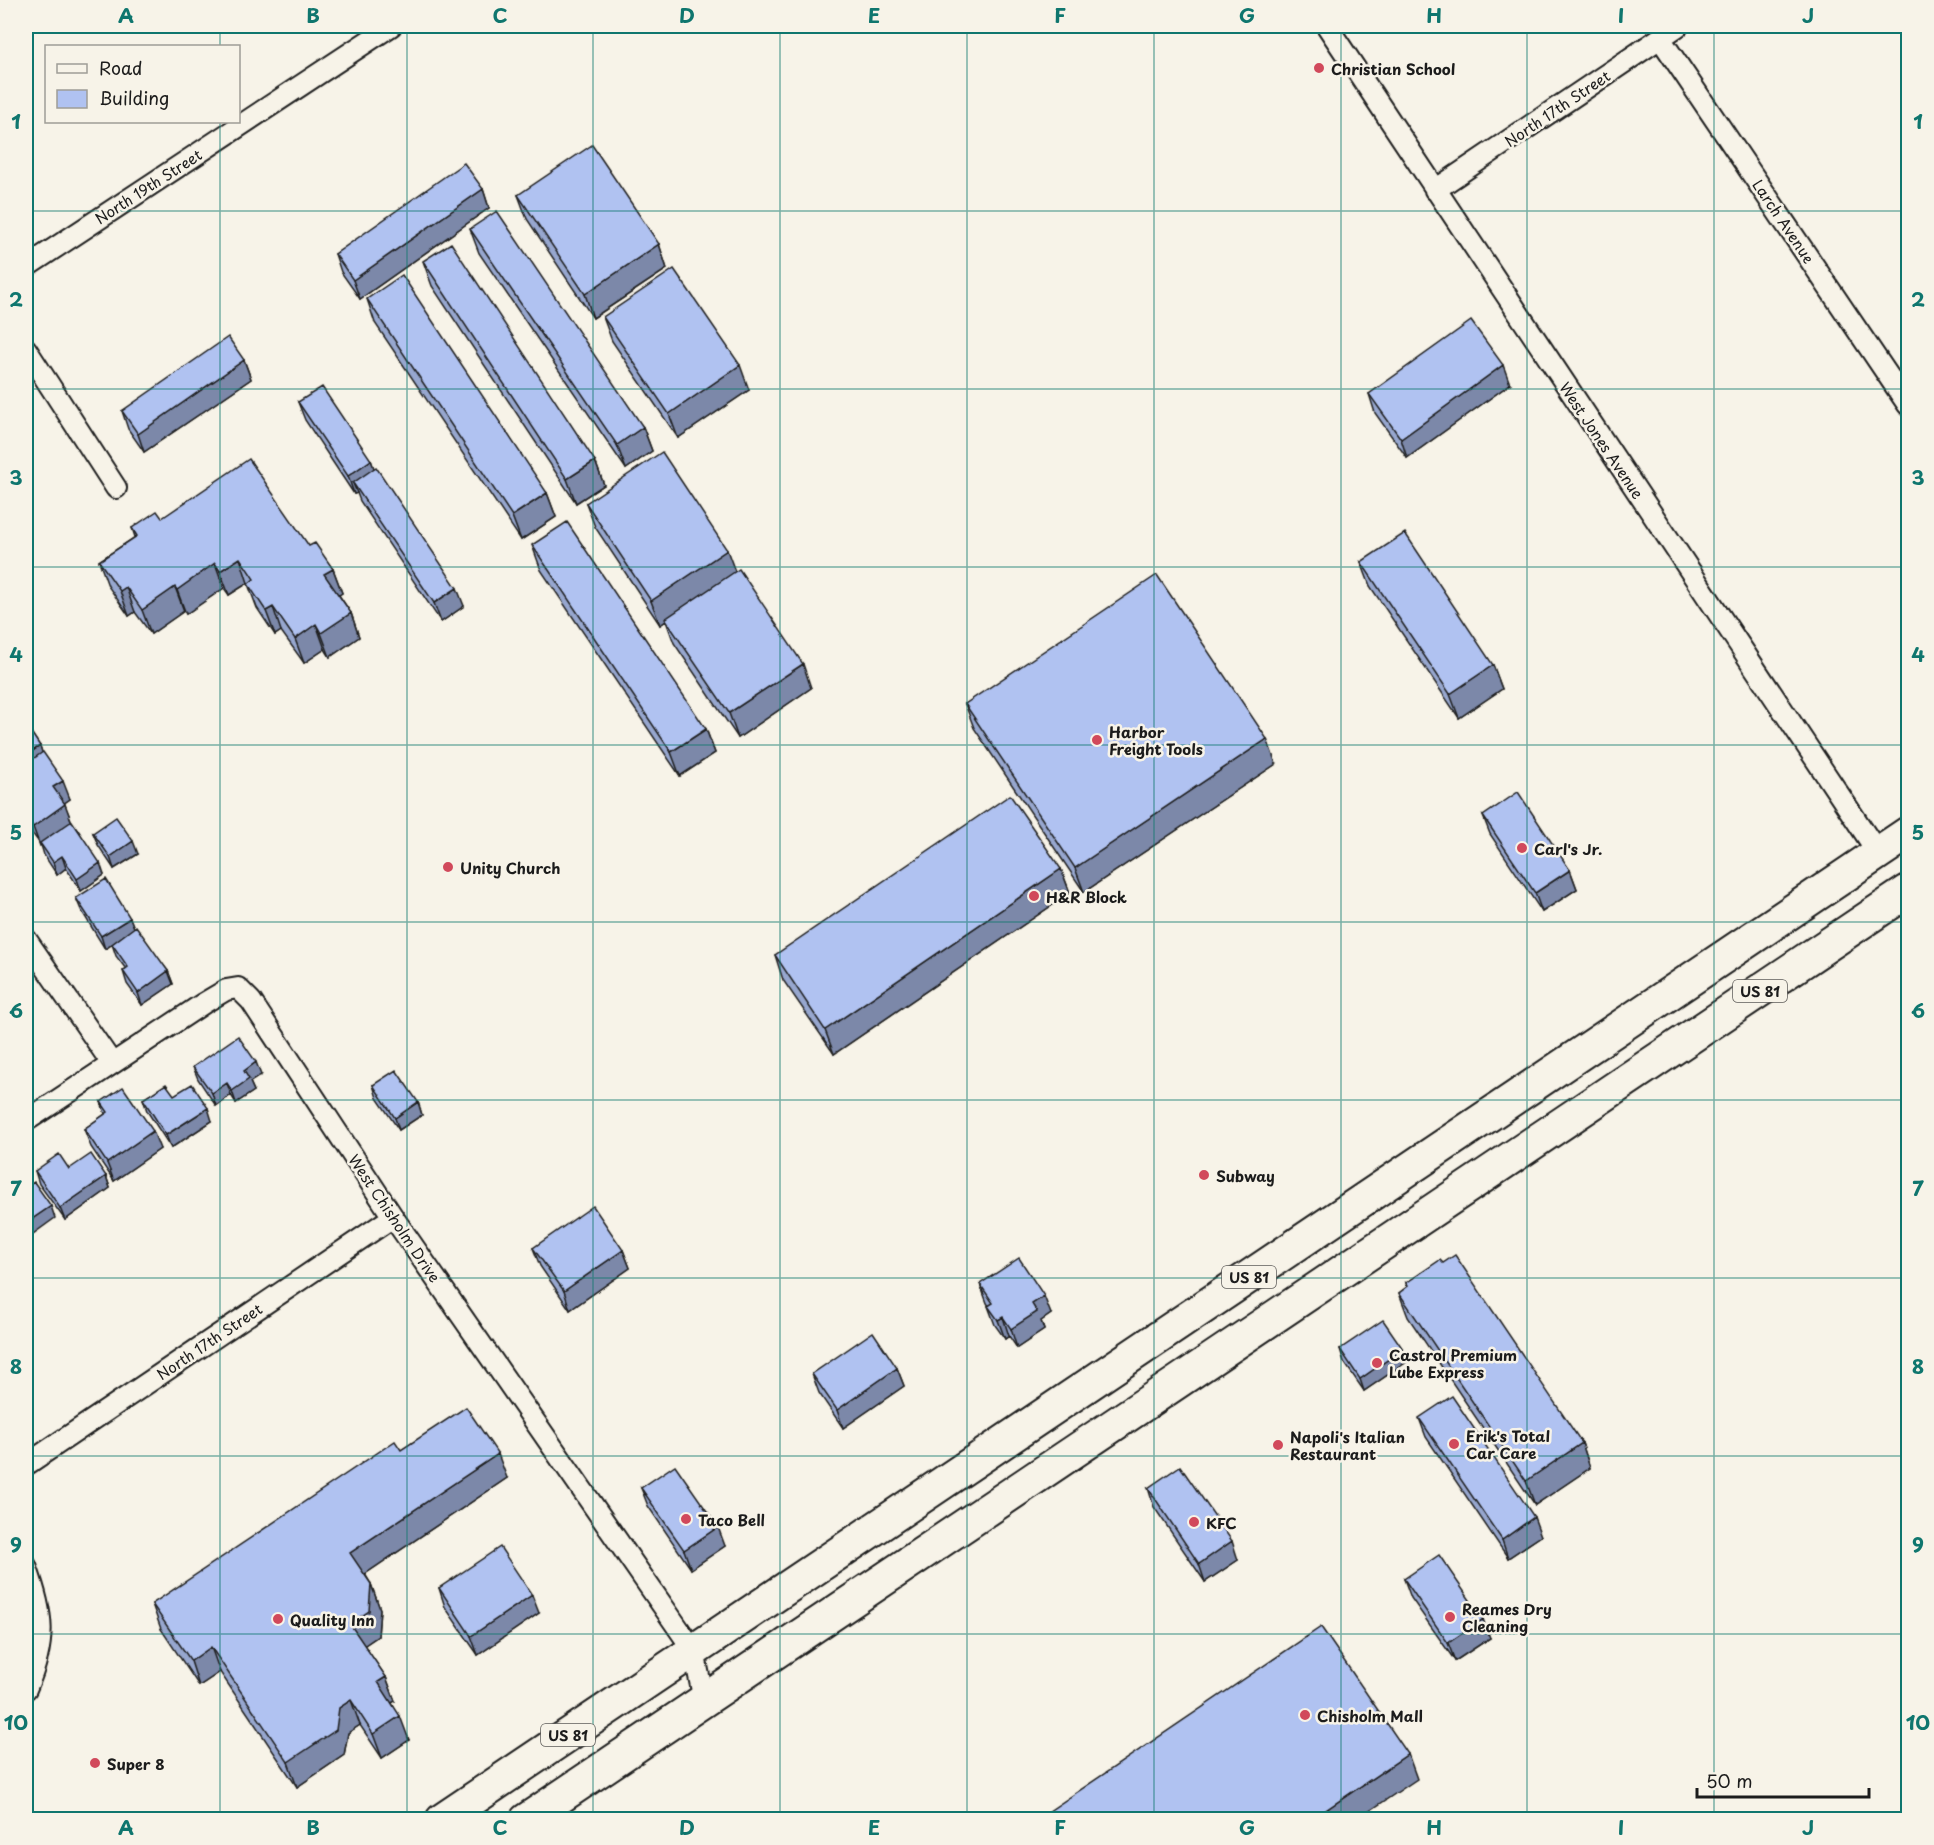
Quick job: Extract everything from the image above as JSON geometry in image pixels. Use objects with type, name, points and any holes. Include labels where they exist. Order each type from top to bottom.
[{"type":"main road","name":"US 81","points":[[442,1820],[1908,833]]},
{"type":"main road","name":"US 81","points":[[526,1820],[1908,891]]},
{"type":"main road","points":[[1603,1039],[1629,1079]]},
{"type":"street","name":"North 19th Street","points":[[26,267],[391,26]]},
{"type":"street","name":"West Jones Avenue","points":[[1327,26],[1878,853]]},
{"type":"street","name":"North 17th Street","points":[[1435,190],[1678,26]]},
{"type":"street","name":"Larch Avenue","points":[[1660,38],[1908,405]]},
{"type":"street","points":[[26,349],[116,488]]},
{"type":"street","points":[[26,939],[111,1062],[26,1121]]},
{"type":"street","name":"West Chisholm Drive","points":[[111,1062],[226,990],[238,988],[251,1001],[393,1218],[694,1651],[704,1701]]},
{"type":"street","name":"North 17th Street","points":[[26,1465],[393,1218]]},
{"type":"street","points":[[26,1566],[37,1596],[42,1627],[39,1656],[26,1689]]},
{"type":"building","points":[[592,145],[659,244],[585,294],[518,195]]},
{"type":"building","points":[[464,163],[483,189],[353,280],[335,254]]},
{"type":"building","points":[[497,211],[643,427],[617,445],[470,229]]},
{"type":"building","points":[[451,243],[595,461],[567,479],[423,261]]},
{"type":"building","points":[[674,269],[740,365],[669,414],[603,317]]},
{"type":"building","points":[[402,275],[547,493],[512,516],[367,299]]},
{"type":"building","points":[[1471,321],[1503,365],[1401,439],[1369,394]]},
{"type":"building","points":[[228,337],[244,360],[138,434],[122,411]]},
{"type":"building","points":[[322,387],[371,460],[348,476],[298,402]]},
{"type":"building","points":[[662,452],[727,550],[651,601],[586,503]]},
{"type":"building","points":[[249,459],[309,546],[315,543],[333,569],[324,574],[351,613],[321,633],[316,624],[295,639],[273,607],[266,611],[248,584],[254,579],[240,558],[220,571],[215,563],[177,590],[175,587],[142,610],[126,587],[120,591],[99,561],[137,536],[132,528],[157,511],[162,518]]},
{"type":"building","points":[[376,467],[457,588],[434,603],[353,483]]},
{"type":"building","points":[[567,522],[706,729],[671,752],[532,545]]},
{"type":"building","points":[[1405,533],[1493,665],[1450,694],[1361,562]]},
{"type":"building","points":[[739,569],[803,664],[729,713],[665,619]]},
{"type":"building","points":[[1157,575],[1267,739],[1075,868],[965,704]]},
{"type":"building","points":[[26,725],[40,746],[26,755]]},
{"type":"building","points":[[43,752],[63,781],[53,787],[65,804],[33,827],[26,816],[26,764]]},
{"type":"building","points":[[1518,792],[1570,870],[1535,893],[1483,816]]},
{"type":"building","points":[[1010,795],[1061,869],[825,1030],[775,955]]},
{"type":"building","points":[[116,817],[133,841],[110,857],[93,833]]},
{"type":"building","points":[[72,821],[100,863],[77,879],[62,856],[53,862],[40,843]]},
{"type":"building","points":[[106,879],[130,918],[101,936],[76,898]]},
{"type":"building","points":[[136,926],[168,971],[138,993],[123,971],[128,967],[112,944]]},
{"type":"building","points":[[238,1036],[256,1062],[244,1071],[249,1079],[232,1091],[227,1083],[212,1093],[193,1067]]},
{"type":"building","points":[[396,1070],[418,1102],[395,1118],[373,1085]]},
{"type":"building","points":[[166,1084],[174,1095],[192,1084],[208,1108],[166,1135],[143,1099]]},
{"type":"building","points":[[123,1087],[153,1131],[107,1163],[84,1129],[108,1112],[101,1102]]},
{"type":"building","points":[[59,1154],[69,1169],[91,1154],[106,1176],[60,1208],[35,1171]]},
{"type":"building","points":[[34,1182],[51,1206],[26,1223],[26,1187]]},
{"type":"building","points":[[593,1206],[623,1250],[564,1291],[533,1248]]},
{"type":"building","points":[[1455,1255],[1582,1443],[1526,1481],[1399,1293],[1408,1286],[1406,1283],[1440,1260],[1443,1263]]},
{"type":"building","points":[[1019,1258],[1044,1296],[1032,1304],[1037,1312],[1011,1329],[1003,1317],[998,1320],[988,1306],[993,1303],[980,1284]]},
{"type":"building","points":[[1383,1320],[1403,1349],[1360,1379],[1340,1349]]},
{"type":"building","points":[[873,1332],[897,1368],[837,1410],[812,1374]]},
{"type":"building","points":[[1452,1396],[1534,1517],[1502,1540],[1419,1418]]},
{"type":"building","name":"Quality Inn","points":[[466,1407],[498,1454],[350,1553],[371,1584],[369,1611],[350,1624],[386,1677],[378,1682],[400,1716],[373,1734],[351,1700],[339,1708],[336,1730],[288,1762],[211,1647],[191,1661],[152,1604],[395,1441],[401,1450]]},
{"type":"building","points":[[675,1465],[718,1527],[684,1550],[641,1488]]},
{"type":"building","points":[[1180,1466],[1232,1541],[1199,1564],[1148,1488]]},
{"type":"building","points":[[500,1547],[532,1595],[471,1636],[439,1588]]},
{"type":"building","points":[[1439,1555],[1483,1619],[1448,1643],[1404,1579]]},
{"type":"building","name":"Chisholm Mall","points":[[1321,1627],[1408,1754],[1311,1820],[1036,1820]]},
{"type":"place","name":"Christian School","points":[[1319,68]]},
{"type":"place","name":"Harbor Freight Tools","points":[[1097,740]]},
{"type":"place","name":"Carl's Jr.","points":[[1522,848]]},
{"type":"place","name":"Unity Church","points":[[448,867]]},
{"type":"place","name":"H&R Block","points":[[1034,896]]},
{"type":"place","name":"Subway","points":[[1204,1175]]},
{"type":"place","name":"Castrol Premium Lube Express","points":[[1377,1363]]},
{"type":"place","name":"Erik's Total Car Care","points":[[1454,1444]]},
{"type":"place","name":"Napoli's Italian Restaurant","points":[[1278,1445]]},
{"type":"place","name":"Taco Bell","points":[[686,1519]]},
{"type":"place","name":"KFC","points":[[1194,1522]]},
{"type":"place","name":"Reames Dry Cleaning","points":[[1450,1617]]},
{"type":"place","name":"Quality Inn","points":[[278,1619]]},
{"type":"place","name":"Chisholm Mall","points":[[1305,1715]]},
{"type":"place","name":"Super 8","points":[[95,1763]]}]
